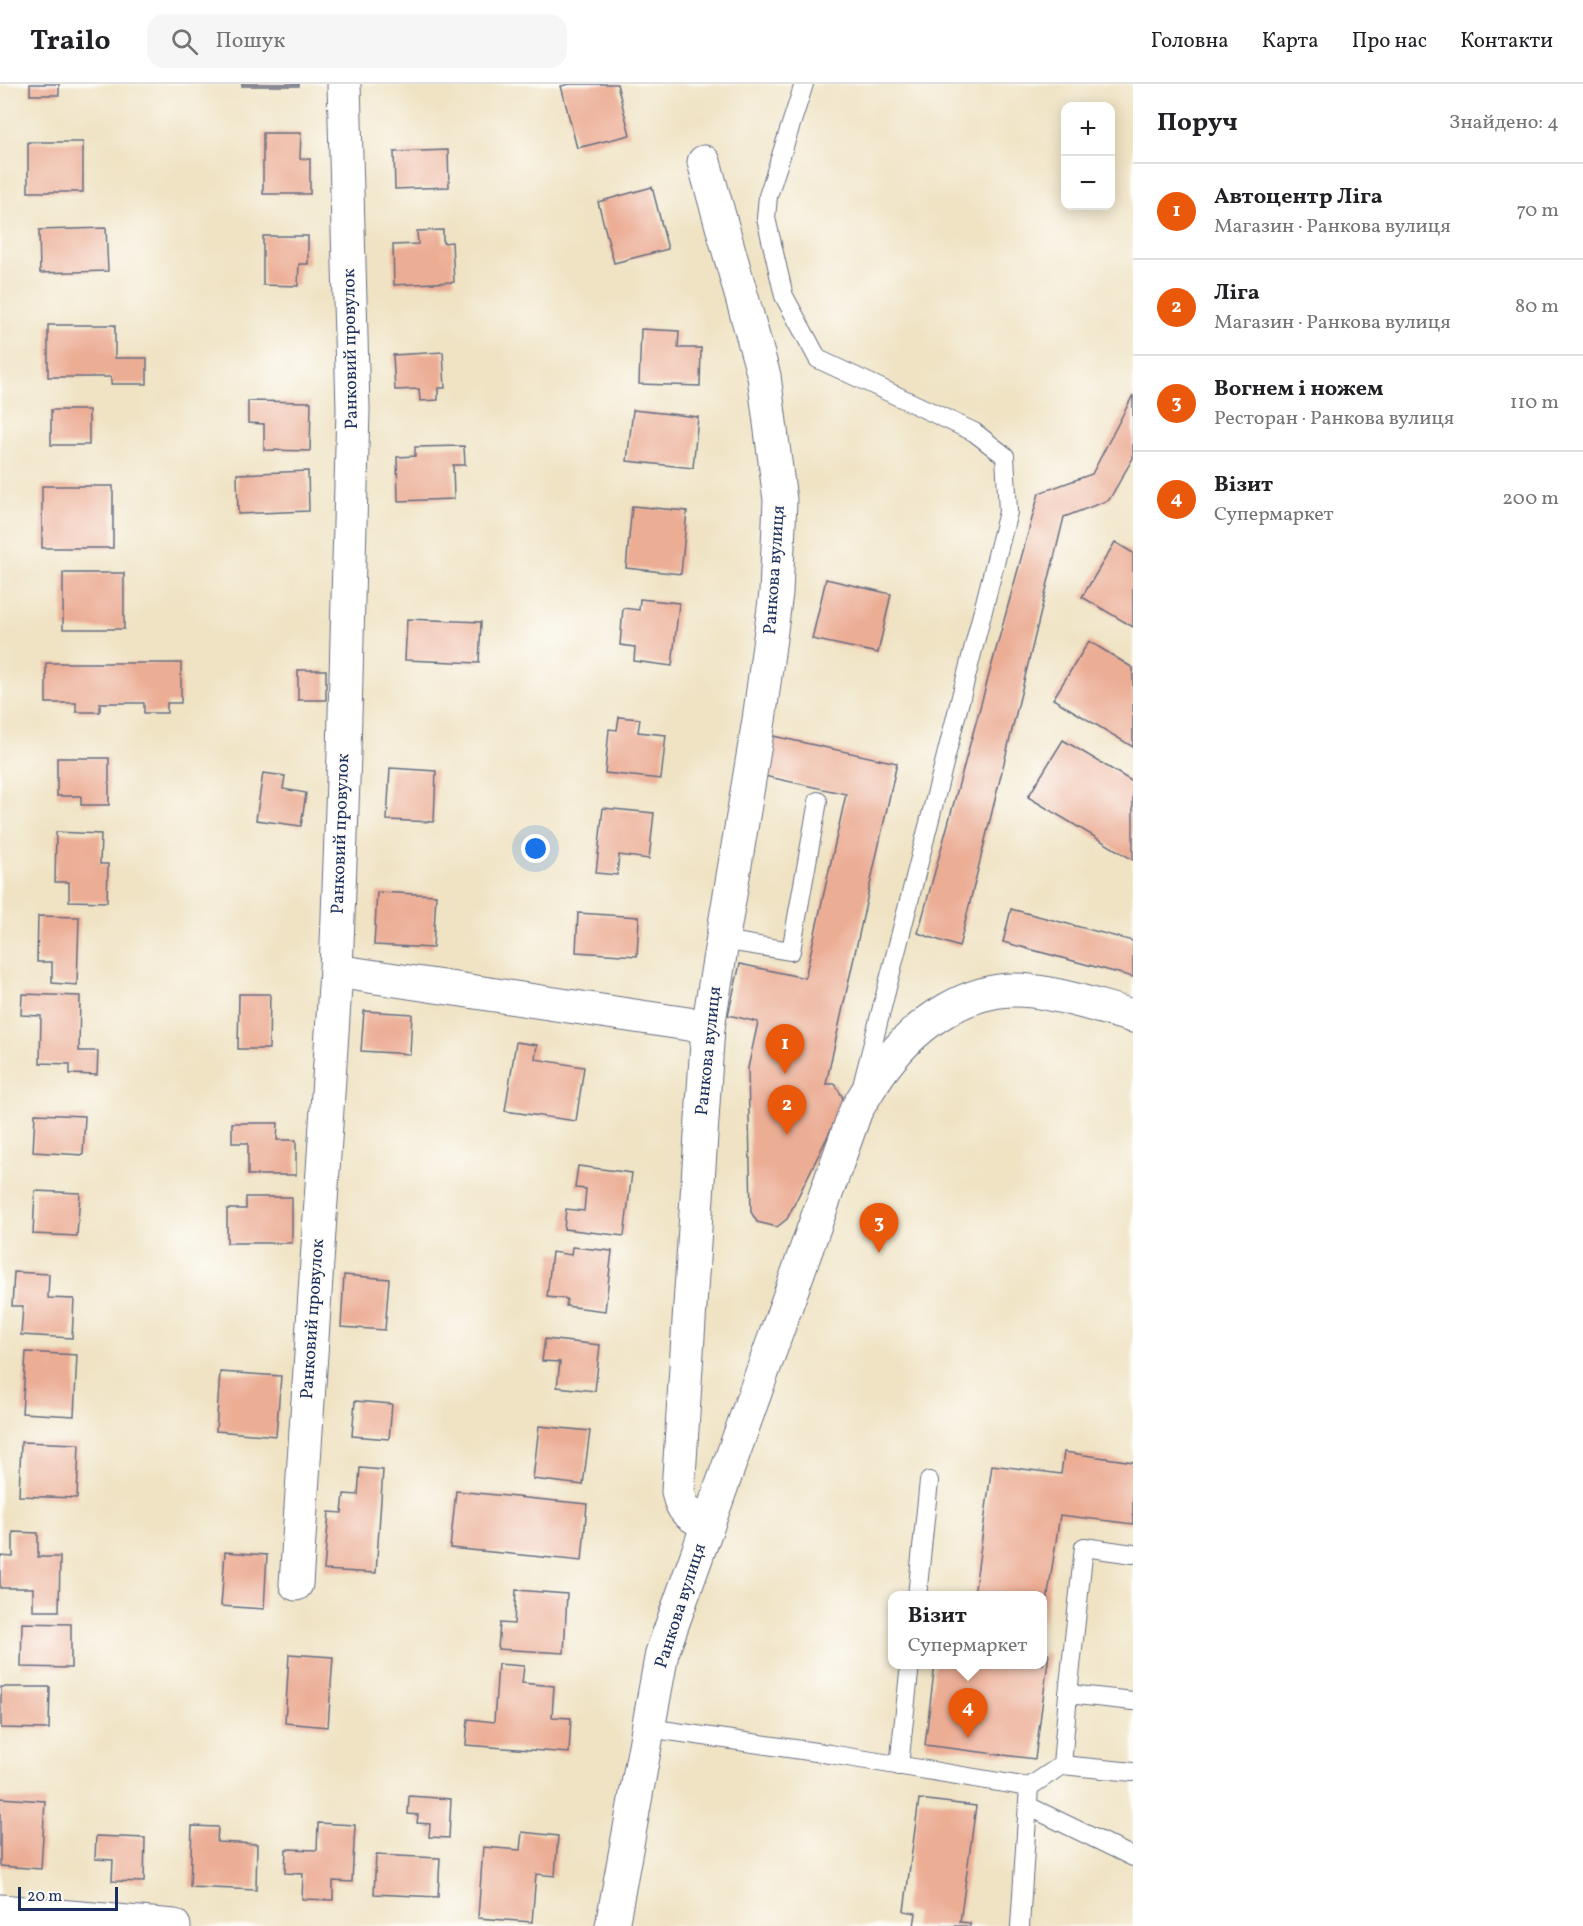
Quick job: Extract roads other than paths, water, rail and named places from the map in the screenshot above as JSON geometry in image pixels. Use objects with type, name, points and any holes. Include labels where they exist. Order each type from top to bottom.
[{"type":"street","name":"Ранковий провулок","points":[[296,1584],[336,971],[353,409],[344,84]]},
{"type":"street","name":"Ранкова вулиця","points":[[612,1926],[662,1653],[708,1525],[687,1513],[681,1506],[678,1491],[708,1027],[757,732],[775,605],[780,500],[764,376],[704,162]]},
{"type":"street","points":[[336,971],[708,1027]]},
{"type":"street","points":[[708,1525],[856,1110],[883,1068],[911,1036],[938,1016],[966,999],[995,991],[1028,990],[1052,994],[1133,1016]]},
{"type":"street","points":[[0,1911],[174,1926]]},
{"type":"lane","points":[[804,84],[768,196],[765,218],[784,296],[818,359],[974,432],[1005,456],[1008,512],[856,1110]]},
{"type":"lane","points":[[722,940],[791,951],[818,801]]},
{"type":"lane","points":[[918,1591],[929,1481]]},
{"type":"lane","points":[[1062,1765],[1084,1547],[1133,1554]]},
{"type":"lane","points":[[899,1766],[910,1669]]},
{"type":"lane","points":[[1068,1694],[1133,1701]]},
{"type":"lane","points":[[648,1728],[1029,1787],[1062,1765],[1133,1772]]},
{"type":"lane","points":[[1020,1926],[1029,1787]]},
{"type":"lane","points":[[1028,1806],[1133,1857]]},
{"type":"place","name":"Автоцентр Ліга","points":[[785,1074]]},
{"type":"place","name":"Ліга","points":[[787,1135]]},
{"type":"place","name":"Вогнем і ножем","points":[[879,1253]]},
{"type":"place","name":"Візит","points":[[968,1738]]}]
